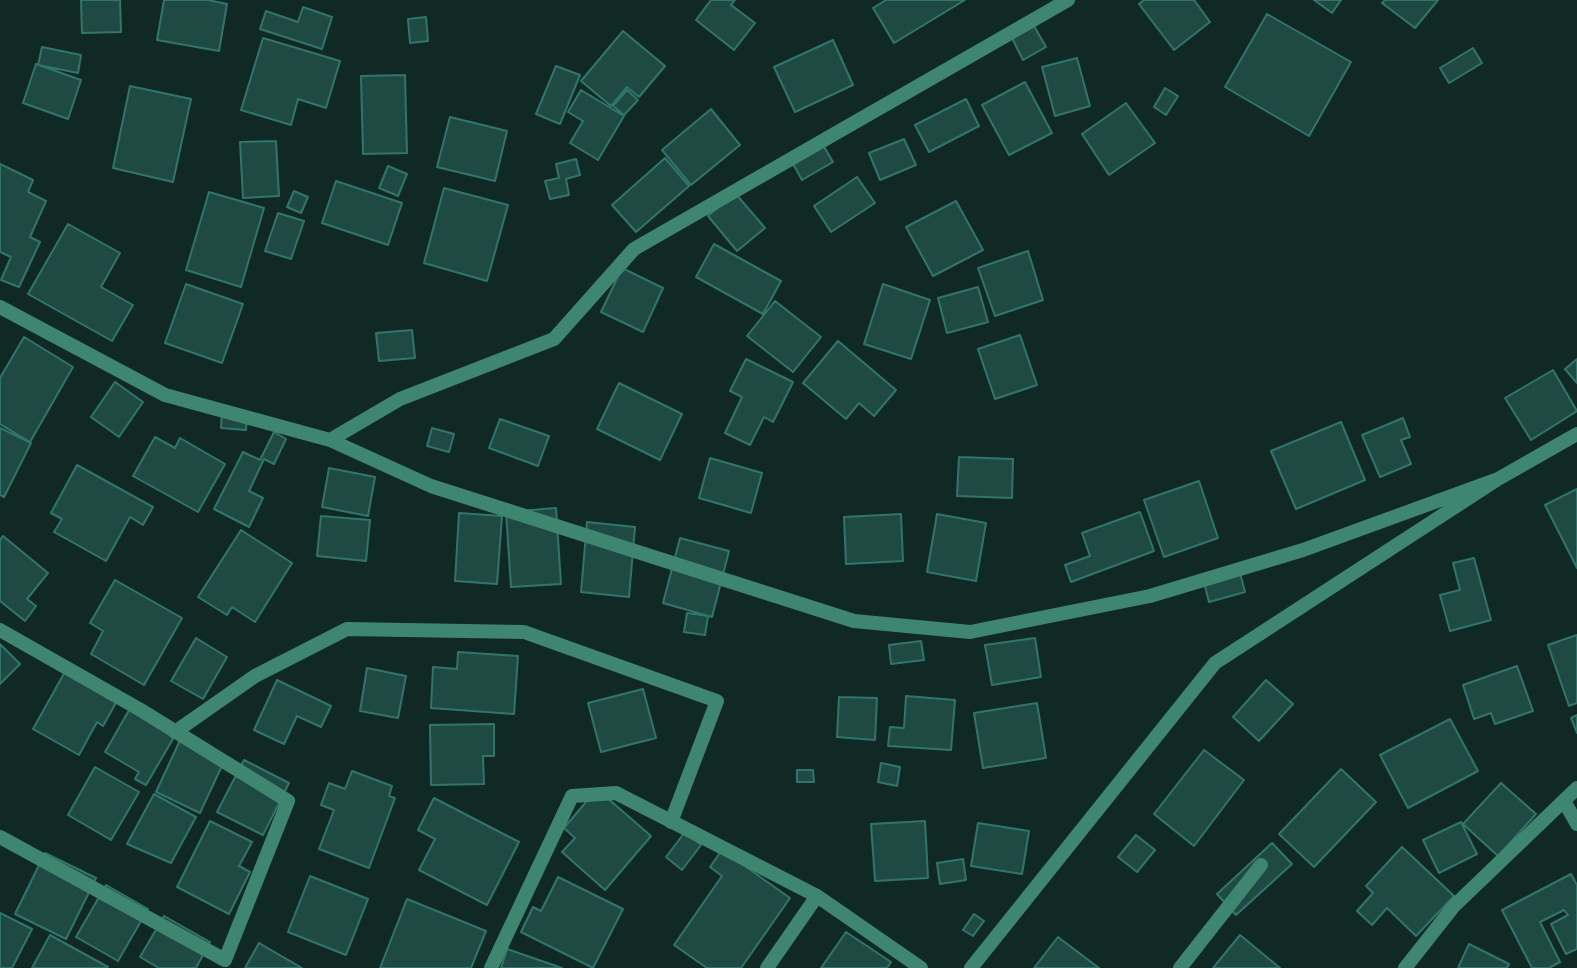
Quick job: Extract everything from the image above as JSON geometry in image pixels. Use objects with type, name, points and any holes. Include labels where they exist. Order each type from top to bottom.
[{"type":"street","points":[[330,440],[400,400],[554,339],[634,249],[1068,0]]},
{"type":"street","points":[[0,307],[166,395],[330,440],[431,486],[841,617],[970,632],[1150,596],[1303,550],[1498,479]]},
{"type":"street","points":[[971,968],[1215,663],[1498,479],[1577,434]]},
{"type":"street","points":[[175,732],[255,676],[347,629],[524,632],[717,701],[671,822]]},
{"type":"street","points":[[0,630],[288,801],[225,960],[0,837]]},
{"type":"street","points":[[1405,968],[1454,906],[1577,788]]},
{"type":"street","points":[[491,968],[572,796],[616,793],[817,896],[921,968]]},
{"type":"street","points":[[1564,801],[1577,824]]},
{"type":"street","points":[[1180,968],[1261,865]]},
{"type":"street","points":[[768,968],[817,896]]},
{"type":"building","points":[[81,0],[120,0],[121,32],[82,33]]},
{"type":"building","points":[[164,0],[208,0],[227,4],[219,51],[157,40]]},
{"type":"building","points":[[711,0],[735,0],[731,5],[755,23],[734,50],[696,20]]},
{"type":"building","points":[[886,0],[965,0],[894,43],[873,8]]},
{"type":"building","points":[[1144,0],[1194,0],[1210,22],[1174,50],[1139,4]]},
{"type":"building","points":[[1314,0],[1341,0],[1332,13]]},
{"type":"building","points":[[1385,0],[1438,0],[1415,28],[1382,3]]},
{"type":"building","points":[[303,7],[332,17],[322,49],[260,29],[266,11],[298,22]]},
{"type":"building","points":[[1267,14],[1351,62],[1309,136],[1225,87]]},
{"type":"building","points":[[426,17],[428,41],[410,43],[408,19]]},
{"type":"building","points":[[1034,26],[1046,47],[1023,60],[1012,38]]},
{"type":"building","points":[[623,31],[665,66],[639,97],[627,87],[611,106],[581,81]]},
{"type":"building","points":[[263,38],[340,61],[326,108],[298,99],[291,125],[241,110]]},
{"type":"building","points":[[833,40],[853,85],[795,112],[774,67]]},
{"type":"building","points":[[42,47],[81,55],[78,73],[38,65]]},
{"type":"building","points":[[1473,48],[1482,63],[1449,83],[1440,68]]},
{"type":"building","points":[[1077,58],[1090,106],[1055,116],[1042,67]]},
{"type":"building","points":[[36,64],[81,80],[68,119],[23,103]]},
{"type":"building","points":[[556,66],[580,75],[560,124],[536,114]]},
{"type":"building","points":[[405,75],[407,153],[363,154],[361,76]]},
{"type":"building","points":[[1025,82],[1052,133],[1009,155],[982,105]]},
{"type":"building","points":[[130,86],[191,99],[173,182],[113,168]]},
{"type":"building","points":[[1165,88],[1178,96],[1166,115],[1154,107]]},
{"type":"building","points":[[581,90],[624,116],[598,160],[570,143],[583,121],[568,112]]},
{"type":"building","points":[[627,90],[638,100],[624,115],[613,106]]},
{"type":"building","points":[[966,99],[979,126],[929,152],[915,125]]},
{"type":"building","points":[[1126,103],[1155,143],[1109,175],[1082,134]]},
{"type":"building","points":[[711,109],[740,145],[691,185],[662,150]]},
{"type":"building","points":[[450,117],[507,131],[495,181],[437,167]]},
{"type":"building","points":[[819,138],[833,162],[802,180],[788,155]]},
{"type":"building","points":[[904,139],[916,165],[880,180],[869,153]]},
{"type":"building","points":[[276,141],[279,196],[243,198],[240,142]]},
{"type":"building","points":[[665,158],[689,186],[636,232],[612,205]]},
{"type":"building","points":[[576,159],[580,175],[566,179],[569,195],[550,199],[545,181],[559,178],[556,164]]},
{"type":"building","points":[[0,164],[33,180],[28,192],[46,201],[30,237],[40,242],[19,287],[1,280],[11,257],[0,252]]},
{"type":"building","points":[[388,166],[407,174],[398,196],[379,188]]},
{"type":"building","points":[[857,177],[875,203],[831,232],[814,206]]},
{"type":"building","points":[[336,181],[402,203],[388,245],[322,223]]},
{"type":"building","points":[[444,188],[508,205],[487,281],[424,263]]},
{"type":"building","points":[[294,191],[308,197],[301,213],[287,207]]},
{"type":"building","points":[[209,192],[264,208],[241,287],[186,270]]},
{"type":"building","points":[[735,193],[765,228],[737,251],[708,216]]},
{"type":"building","points":[[956,201],[983,250],[933,276],[906,227]]},
{"type":"building","points":[[278,213],[304,221],[291,259],[265,251]]},
{"type":"building","points":[[68,224],[120,253],[101,287],[133,305],[112,341],[28,294]]},
{"type":"building","points":[[714,244],[781,281],[763,314],[696,277]]},
{"type":"building","points":[[1028,251],[1043,300],[995,316],[978,268]]},
{"type":"building","points":[[622,268],[663,288],[643,332],[601,312]]},
{"type":"building","points":[[186,284],[243,304],[222,363],[165,343]]},
{"type":"building","points":[[883,284],[930,300],[911,359],[864,344]]},
{"type":"building","points":[[978,287],[988,322],[947,333],[938,298]]},
{"type":"building","points":[[775,301],[821,337],[793,372],[747,336]]},
{"type":"building","points":[[412,330],[415,358],[379,361],[376,333]]},
{"type":"building","points":[[1020,335],[1037,385],[995,399],[978,349]]},
{"type":"building","points":[[24,337],[73,367],[30,442],[0,424],[0,378]]},
{"type":"building","points":[[838,341],[896,390],[874,416],[859,403],[846,419],[803,383]]},
{"type":"building","points":[[746,359],[793,382],[773,422],[764,417],[750,445],[725,433],[742,397],[730,391]]},
{"type":"building","points":[[1577,359],[1577,383],[1565,369]]},
{"type":"building","points":[[1553,370],[1577,411],[1531,440],[1505,398]]},
{"type":"building","points":[[115,382],[143,402],[119,437],[91,417]]},
{"type":"building","points":[[619,383],[682,414],[660,460],[597,429]]},
{"type":"building","points":[[222,411],[247,413],[246,430],[221,428]]},
{"type":"building","points":[[1403,418],[1410,437],[1401,440],[1411,464],[1380,477],[1362,435]]},
{"type":"building","points":[[500,419],[549,436],[538,466],[489,448]]},
{"type":"building","points":[[1341,422],[1365,480],[1296,509],[1271,451]]},
{"type":"building","points":[[0,428],[31,443],[4,497],[0,495]]},
{"type":"building","points":[[432,428],[454,434],[449,452],[427,446]]},
{"type":"building","points":[[274,432],[286,439],[274,464],[264,459],[249,491],[263,498],[249,527],[214,509],[243,452],[260,460]]},
{"type":"building","points":[[155,437],[175,448],[180,438],[225,464],[198,512],[133,476]]},
{"type":"building","points":[[959,457],[1013,459],[1012,498],[957,496]]},
{"type":"building","points":[[710,458],[762,473],[751,513],[699,498]]},
{"type":"building","points":[[77,465],[153,507],[143,525],[130,517],[106,561],[54,532],[62,519],[51,513]]},
{"type":"building","points":[[329,468],[375,477],[368,516],[322,507]]},
{"type":"building","points":[[1199,481],[1218,538],[1164,557],[1144,500]]},
{"type":"building","points":[[1577,489],[1577,568],[1545,505]]},
{"type":"building","points":[[556,508],[561,584],[511,587],[506,512]]},
{"type":"building","points":[[1140,512],[1154,551],[1071,582],[1065,565],[1090,556],[1082,533]]},
{"type":"building","points":[[459,513],[502,516],[497,584],[455,581]]},
{"type":"building","points":[[901,514],[903,561],[846,564],[844,517]]},
{"type":"building","points":[[937,514],[986,523],[976,581],[927,572]]},
{"type":"building","points":[[321,516],[370,520],[366,561],[317,556]]},
{"type":"building","points":[[587,522],[635,527],[629,597],[581,592]]},
{"type":"building","points":[[241,530],[292,563],[255,622],[232,607],[227,615],[198,597]]},
{"type":"building","points":[[3,536],[48,573],[27,599],[36,606],[25,621],[0,601],[0,540]]},
{"type":"building","points":[[680,538],[729,551],[712,617],[663,603]]},
{"type":"building","points":[[1474,558],[1491,620],[1450,631],[1440,595],[1460,590],[1453,563]]},
{"type":"building","points":[[1240,573],[1245,592],[1209,602],[1204,582]]},
{"type":"building","points":[[115,580],[182,618],[144,685],[91,654],[103,631],[90,623]]},
{"type":"building","points":[[687,613],[708,616],[705,635],[684,632]]},
{"type":"building","points":[[1577,635],[1577,703],[1569,706],[1548,645]]},
{"type":"building","points":[[196,638],[227,657],[203,699],[171,681]]},
{"type":"building","points":[[1035,638],[1041,677],[992,685],[985,645]]},
{"type":"building","points":[[921,641],[924,660],[891,664],[889,645]]},
{"type":"building","points":[[0,644],[20,664],[0,684]]},
{"type":"building","points":[[458,652],[518,656],[514,714],[431,708],[433,667],[457,669]]},
{"type":"building","points":[[1517,666],[1533,711],[1495,724],[1491,713],[1474,719],[1463,685]]},
{"type":"building","points":[[367,668],[406,676],[398,718],[360,711]]},
{"type":"building","points":[[66,670],[118,699],[103,726],[97,722],[79,755],[33,729]]},
{"type":"building","points":[[277,680],[331,706],[321,727],[297,716],[284,744],[254,730]]},
{"type":"building","points":[[1266,680],[1293,704],[1259,741],[1233,717]]},
{"type":"building","points":[[643,689],[656,738],[601,752],[588,703]]},
{"type":"building","points":[[906,696],[955,700],[951,750],[888,746],[890,727],[904,728]]},
{"type":"building","points":[[839,697],[877,698],[875,740],[837,737]]},
{"type":"building","points":[[1037,703],[1046,758],[983,768],[974,713]]},
{"type":"building","points":[[132,705],[177,732],[146,785],[135,779],[139,772],[105,752]]},
{"type":"building","points":[[1577,715],[1577,733],[1571,718]]},
{"type":"building","points":[[1450,719],[1478,771],[1408,808],[1380,755]]},
{"type":"building","points":[[494,724],[494,756],[483,756],[484,784],[431,785],[430,725]]},
{"type":"building","points":[[182,736],[226,757],[200,813],[156,792]]},
{"type":"building","points":[[1204,750],[1244,780],[1194,846],[1154,814]]},
{"type":"building","points":[[244,760],[289,783],[263,835],[217,812]]},
{"type":"building","points":[[881,763],[900,767],[897,786],[878,782]]},
{"type":"building","points":[[95,767],[139,792],[111,840],[68,815]]},
{"type":"building","points":[[1341,769],[1376,802],[1314,867],[1279,834]]},
{"type":"building","points":[[797,770],[813,770],[814,782],[797,782]]},
{"type":"building","points":[[352,771],[392,786],[389,796],[395,798],[369,868],[319,849],[334,810],[321,805],[329,783],[345,789]]},
{"type":"building","points":[[1501,783],[1536,814],[1498,856],[1463,824]]},
{"type":"building","points":[[597,789],[651,836],[605,890],[562,852],[575,838],[564,828]]},
{"type":"building","points":[[154,794],[196,817],[171,863],[127,844]]},
{"type":"building","points":[[434,798],[519,842],[487,905],[419,870],[435,839],[418,830]]},
{"type":"building","points":[[210,821],[252,842],[239,866],[250,872],[229,914],[177,887]]},
{"type":"building","points":[[925,821],[928,878],[875,881],[871,824]]},
{"type":"building","points":[[1461,822],[1477,854],[1439,873],[1423,840]]},
{"type":"building","points":[[978,823],[1029,831],[1022,874],[971,866]]},
{"type":"building","points":[[685,832],[701,845],[682,870],[666,857]]},
{"type":"building","points":[[1136,835],[1155,850],[1137,872],[1118,857]]},
{"type":"building","points":[[1272,843],[1292,864],[1236,915],[1217,894]]},
{"type":"building","points":[[1402,847],[1454,896],[1416,936],[1387,908],[1372,925],[1357,911],[1373,893],[1366,886]]},
{"type":"building","points":[[722,850],[790,898],[741,968],[707,968],[674,945],[722,876],[710,867]]},
{"type":"building","points":[[45,853],[96,878],[66,939],[15,914]]},
{"type":"building","points":[[963,859],[966,880],[940,884],[937,863]]},
{"type":"building","points":[[1571,874],[1577,885],[1577,949],[1566,954],[1551,924],[1568,915],[1564,910],[1540,922],[1560,962],[1549,968],[1532,968],[1502,910]]},
{"type":"building","points":[[310,876],[368,899],[346,955],[288,932]]},
{"type":"building","points":[[558,877],[623,909],[593,968],[521,932],[533,907],[541,911]]},
{"type":"building","points":[[106,885],[148,909],[118,961],[76,937]]},
{"type":"building","points":[[407,899],[486,931],[471,968],[380,968]]},
{"type":"building","points":[[0,913],[32,929],[12,968],[0,968]]},
{"type":"building","points":[[974,914],[984,921],[973,936],[963,930]]},
{"type":"building","points":[[164,916],[210,942],[196,968],[159,968],[140,957]]},
{"type":"building","points":[[846,932],[891,962],[887,968],[821,968]]},
{"type":"building","points":[[50,935],[108,967],[32,968]]},
{"type":"building","points":[[1240,935],[1280,968],[1213,968]]},
{"type":"building","points":[[1058,937],[1099,968],[1034,968]]},
{"type":"building","points":[[259,943],[302,968],[245,968]]},
{"type":"building","points":[[1469,944],[1509,964],[1507,968],[1458,968]]},
{"type":"building","points":[[507,949],[562,968],[501,968]]}]
